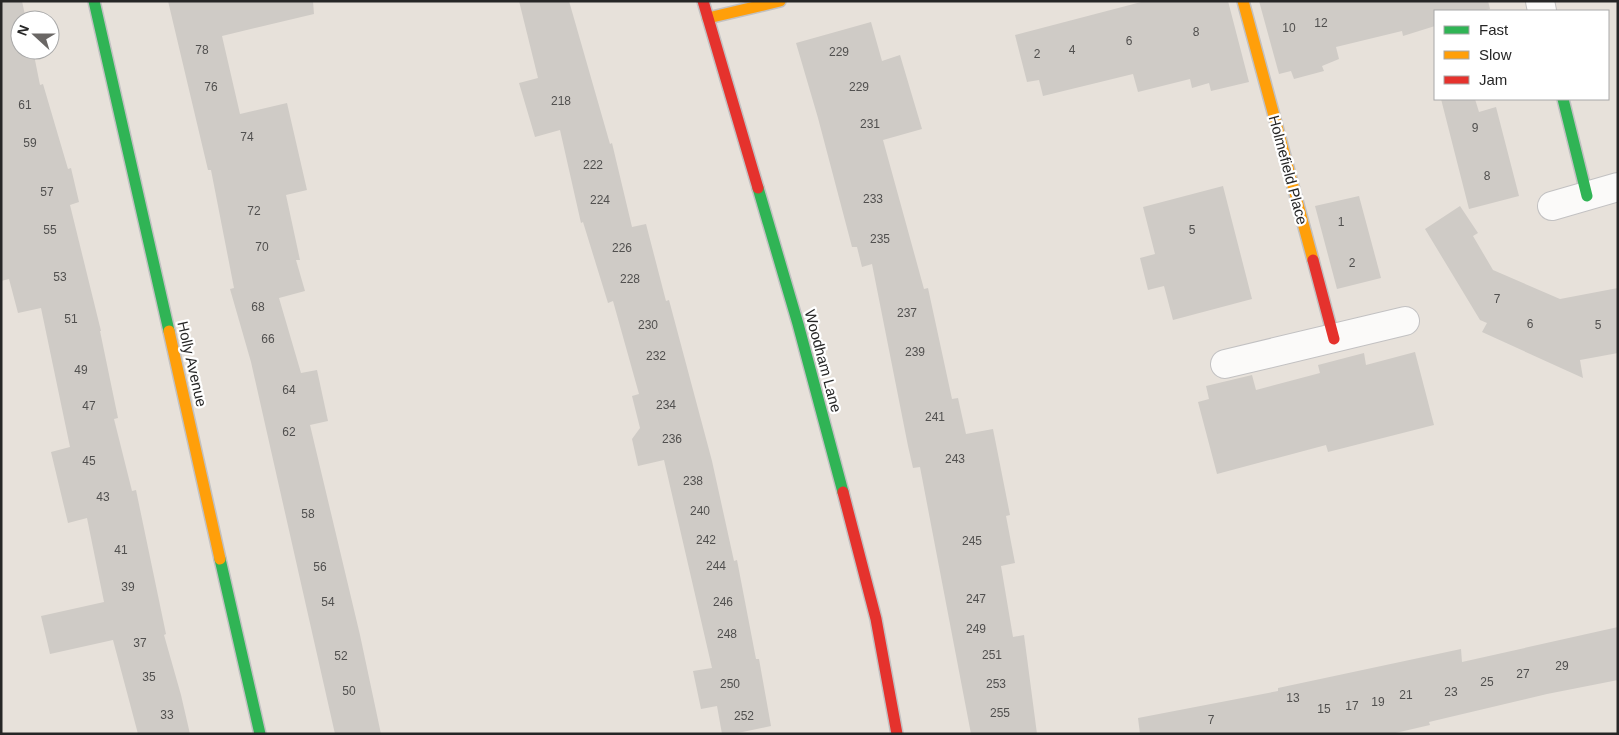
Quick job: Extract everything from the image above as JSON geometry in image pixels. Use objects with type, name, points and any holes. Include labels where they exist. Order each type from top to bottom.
[{"type":"street","name":"Holly Avenue","points":[[94,1],[260,734]]},
{"type":"street","name":"Woodham Lane","points":[[703,1],[798,324],[876,619],[897,734]]},
{"type":"street","points":[[708,18],[780,1]]},
{"type":"street","name":"Holmefield Place","points":[[1243,1],[1334,339]]},
{"type":"street","points":[[1563,100],[1586,196]]},
{"type":"street","points":[[1552,206],[1618,187]]},
{"type":"street","points":[[1225,364],[1405,321]]},
{"type":"building","points":[[1,1],[22,1],[24,10],[10,10],[10,60],[35,60],[40,85],[43,84],[68,169],[71,168],[79,202],[70,205],[101,331],[118,418],[114,419],[132,491],[136,490],[166,634],[164,635],[190,734],[138,734],[113,640],[50,654],[41,616],[104,602],[87,518],[68,523],[51,452],[70,447],[41,308],[18,313],[9,279],[1,281]]},
{"type":"building","points":[[168,1],[313,1],[314,14],[222,36],[240,114],[287,103],[307,190],[286,195],[300,260],[296,260],[305,291],[279,298],[301,373],[317,370],[328,421],[310,425],[360,635],[381,734],[335,734],[251,362],[230,289],[234,288],[211,170],[208,170]]},
{"type":"building","points":[[519,1],[569,1],[610,144],[612,143],[632,227],[646,224],[666,301],[669,300],[712,461],[734,561],[737,560],[756,659],[759,659],[771,726],[733,734],[722,734],[717,706],[701,709],[693,671],[712,668],[664,460],[638,466],[632,439],[640,428],[632,396],[639,394],[613,301],[608,303],[583,222],[581,223],[560,130],[535,137],[519,83],[538,78]]},
{"type":"building","points":[[1145,1],[1228,1],[1249,82],[1211,91],[1209,83],[1192,88],[1190,79],[1138,92],[1133,74],[1043,96],[1039,80],[1027,82],[1015,35]]},
{"type":"building","points":[[1259,1],[1488,1],[1490,9],[1486,10],[1434,10],[1434,26],[1403,36],[1402,31],[1336,47],[1339,59],[1322,66],[1324,71],[1294,79],[1291,71],[1279,74]]},
{"type":"building","points":[[871,22],[882,61],[900,55],[922,129],[883,140],[924,289],[928,288],[952,399],[958,398],[966,434],[993,429],[1010,515],[1006,516],[1015,563],[1001,566],[1013,637],[1024,635],[1037,734],[971,734],[920,467],[913,468],[872,264],[862,267],[857,247],[852,247],[796,43]]},
{"type":"building","points":[[1441,100],[1475,100],[1479,112],[1496,107],[1519,196],[1469,209]]},
{"type":"building","points":[[1223,186],[1252,299],[1173,320],[1164,286],[1148,290],[1140,258],[1155,254],[1143,207]]},
{"type":"building","points":[[1359,196],[1381,278],[1337,289],[1315,206]]},
{"type":"building","points":[[1460,206],[1478,233],[1473,236],[1493,270],[1560,299],[1618,288],[1618,353],[1580,360],[1583,378],[1482,332],[1487,323],[1480,320],[1425,229]]},
{"type":"building","points":[[1415,352],[1434,425],[1328,452],[1326,445],[1217,474],[1198,402],[1209,399],[1206,386],[1252,375],[1256,390],[1320,373],[1318,365],[1364,353],[1366,365]]},
{"type":"building","points":[[1618,627],[1618,680],[1547,694],[1429,722],[1430,725],[1391,734],[1140,734],[1138,718],[1278,691],[1278,688],[1461,649],[1462,662]]},
{"type":"traffic: fast","points":[[94,1],[169,331]]},
{"type":"traffic: fast","points":[[1563,100],[1587,196]]},
{"type":"traffic: fast","points":[[758,188],[798,324],[843,492]]},
{"type":"traffic: fast","points":[[220,559],[260,734]]},
{"type":"traffic: slow","points":[[708,18],[780,1]]},
{"type":"traffic: slow","points":[[1243,1],[1313,260]]},
{"type":"traffic: slow","points":[[169,331],[220,559]]},
{"type":"traffic: jam","points":[[703,1],[758,188]]},
{"type":"traffic: jam","points":[[1313,260],[1334,339]]},
{"type":"traffic: jam","points":[[843,492],[876,619],[897,734]]}]
